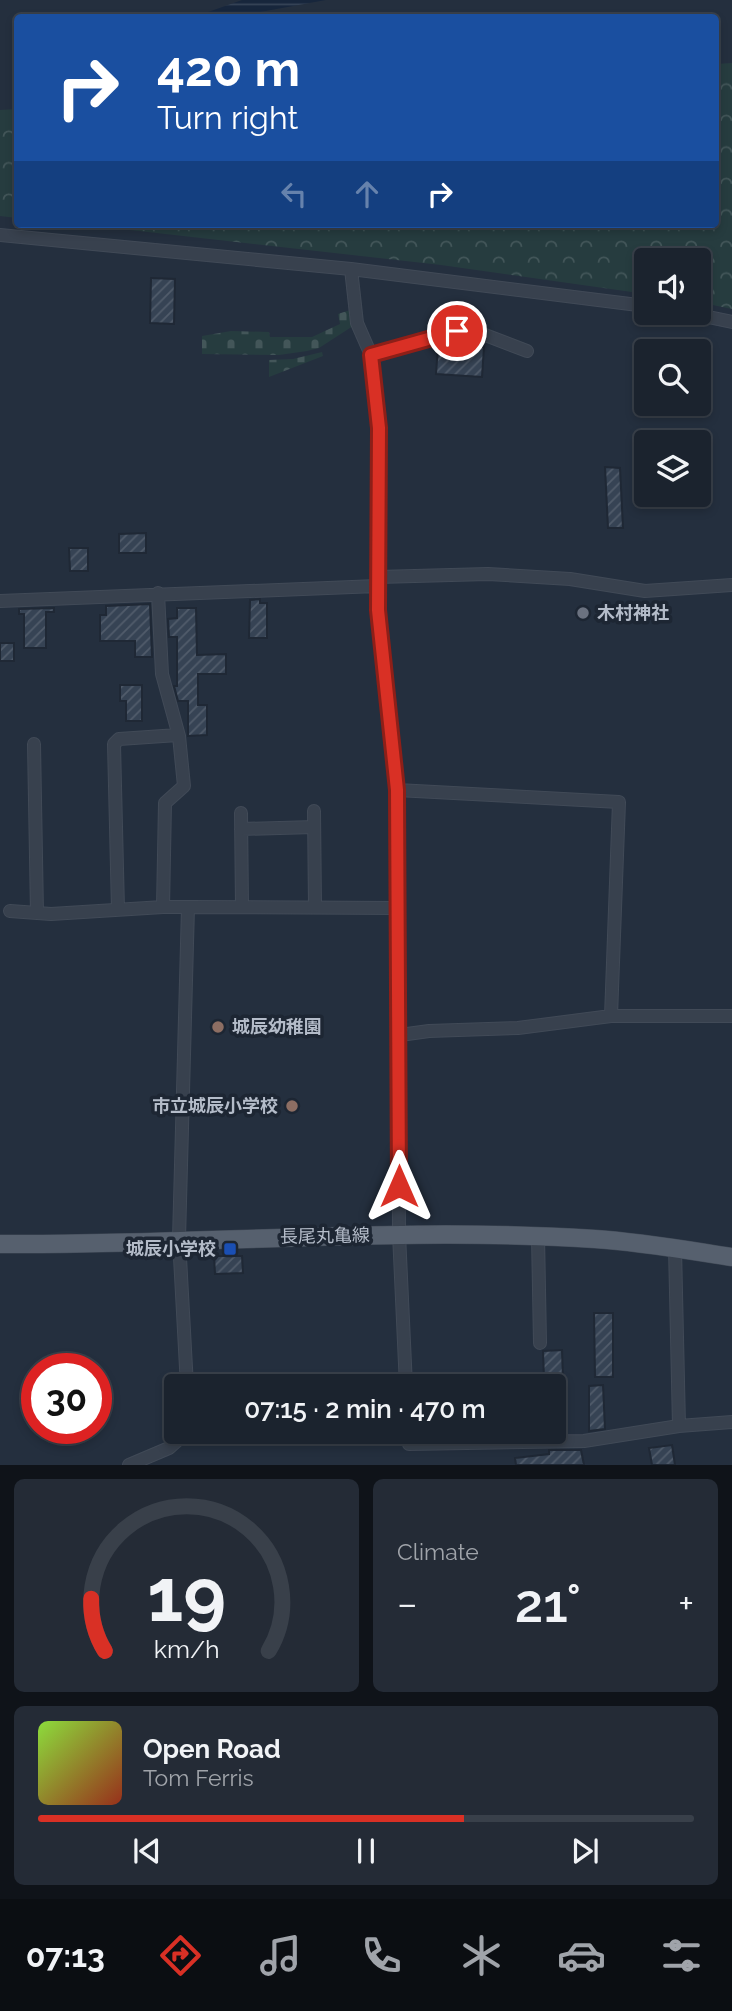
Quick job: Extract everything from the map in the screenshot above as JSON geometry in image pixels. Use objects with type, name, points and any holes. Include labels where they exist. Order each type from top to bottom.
[{"type":"main road","name":"長尾丸亀線","points":[[0,1244],[399,1234],[538,1236],[635,1242],[732,1257]]},
{"type":"street","points":[[0,235],[351,269],[634,304]]},
{"type":"street","points":[[351,269],[357,323],[371,355],[379,428],[378,581],[397,790],[399,1234],[405,1374]]},
{"type":"street","points":[[711,318],[732,322]]},
{"type":"street","points":[[371,355],[457,331],[480,333],[527,351]]},
{"type":"street","points":[[0,601],[488,574],[570,579],[645,591],[732,584]]},
{"type":"street","points":[[158,593],[162,674],[178,735],[184,786],[165,803],[163,907]]},
{"type":"street","points":[[118,910],[114,744],[118,739],[178,735]]},
{"type":"street","points":[[34,744],[37,913]]},
{"type":"street","points":[[397,790],[619,802],[611,1016]]},
{"type":"street","points":[[314,811],[315,907]]},
{"type":"street","points":[[241,813],[242,907]]},
{"type":"street","points":[[242,829],[314,827]]},
{"type":"street","points":[[10,911],[37,913],[163,907],[399,908]]},
{"type":"street","points":[[186,1374],[179,1239],[188,907]]},
{"type":"street","points":[[400,1035],[429,1031],[518,1028],[611,1016],[732,1016]]},
{"type":"street","points":[[538,1236],[540,1343]]},
{"type":"street","points":[[675,1248],[680,1426]]},
{"type":"street","points":[[566,1441],[732,1422]]},
{"type":"street","points":[[129,1465],[156,1460],[176,1444]]},
{"type":"green space","points":[[732,63],[732,309],[711,305],[711,248],[634,248],[634,292],[441,265],[113,228],[719,228],[719,64]]},
{"type":"green space","points":[[14,109],[14,218],[0,216],[0,110]]},
{"type":"green space","points":[[350,310],[353,326],[319,348],[279,355],[202,354],[202,336],[231,331],[269,332],[270,337],[312,337],[340,324],[338,314]]},
{"type":"green space","points":[[322,352],[323,356],[269,377],[269,360],[293,359]]},
{"type":"water","points":[[242,0],[326,0],[254,14],[202,14]]},
{"type":"building","points":[[151,278],[175,279],[174,324],[150,323]]},
{"type":"building","points":[[438,346],[484,347],[482,377],[436,374]]},
{"type":"building","points":[[605,467],[620,468],[623,528],[608,528]]},
{"type":"building","points":[[146,533],[146,553],[119,553],[119,534]]},
{"type":"building","points":[[69,548],[88,548],[88,571],[70,571]]},
{"type":"building","points":[[260,599],[260,603],[267,603],[267,638],[249,638],[250,600]]},
{"type":"building","points":[[150,604],[152,657],[135,657],[135,641],[100,641],[100,615],[106,615],[106,606]]},
{"type":"building","points":[[54,608],[54,612],[46,612],[46,648],[24,648],[24,614],[19,614],[19,609]]},
{"type":"building","points":[[177,608],[196,608],[197,655],[226,654],[226,674],[198,674],[198,705],[207,705],[207,735],[188,736],[188,701],[178,701],[174,686],[177,686],[177,637],[169,637],[168,619],[177,618]]},
{"type":"building","points":[[0,643],[14,643],[14,661],[0,661]]},
{"type":"building","points":[[120,685],[142,685],[142,721],[126,721],[126,701],[120,701]]},
{"type":"building","points":[[214,1256],[242,1256],[243,1273],[215,1274]]},
{"type":"building","points":[[594,1313],[613,1313],[613,1377],[595,1377]]},
{"type":"building","points":[[562,1350],[563,1374],[544,1374],[543,1351]]},
{"type":"building","points":[[603,1385],[605,1429],[589,1431],[589,1386]]},
{"type":"building","points":[[672,1445],[675,1465],[652,1465],[649,1448]]},
{"type":"building","points":[[549,1450],[581,1450],[584,1465],[516,1465],[515,1458],[549,1454]]},
{"type":"place","name":"木村神社","points":[[583,613]]},
{"type":"place","name":"城辰幼稚園","points":[[218,1027]]},
{"type":"place","name":"市立城辰小学校","points":[[292,1106]]},
{"type":"place","name":"城辰小学校","points":[[230,1249]]},
{"type":"route","points":[[399,1186],[400,938],[397,790],[378,610],[379,428],[371,355],[457,331]]}]
